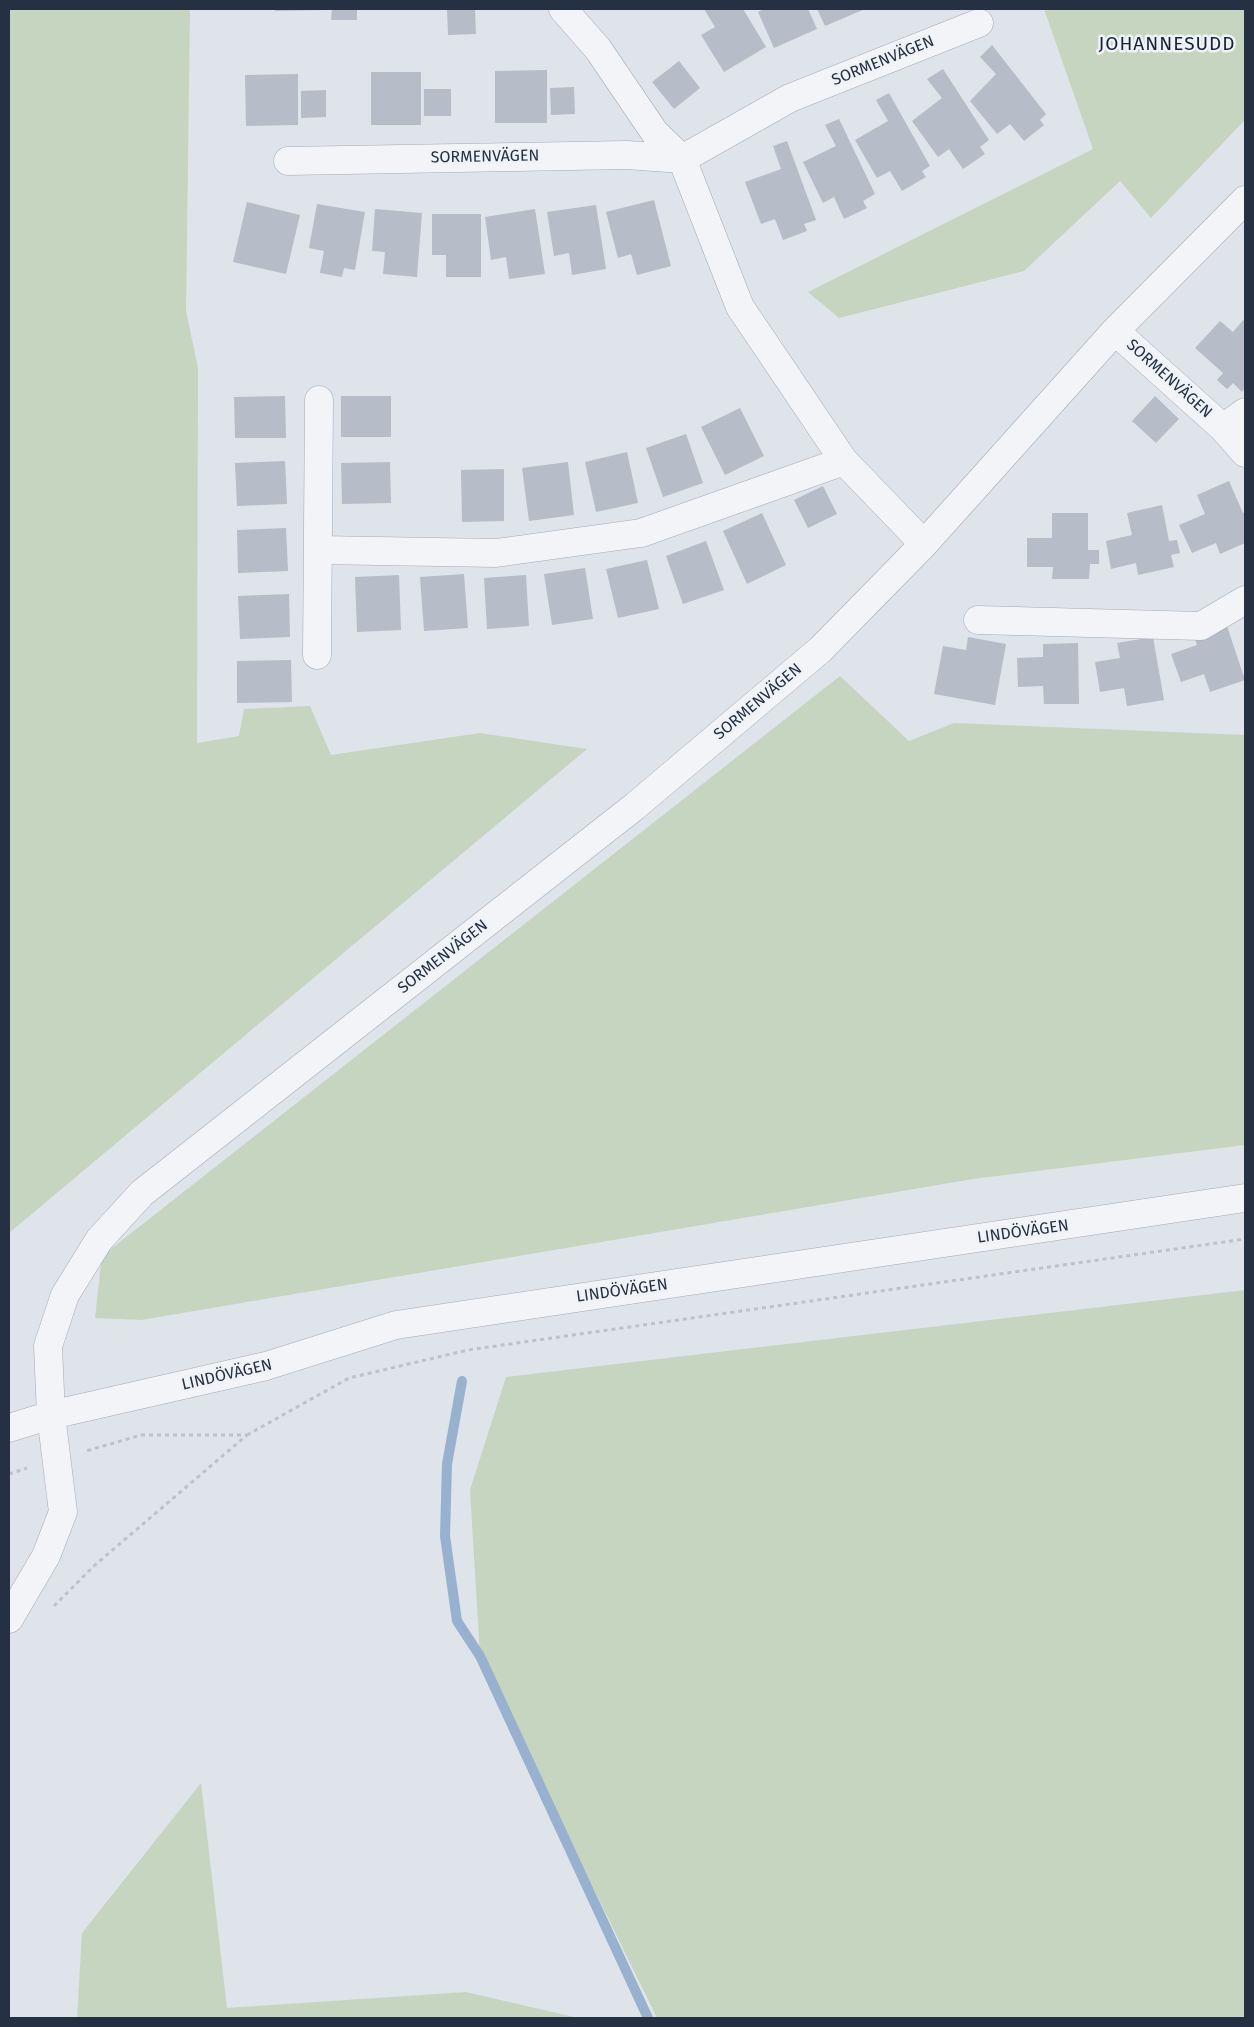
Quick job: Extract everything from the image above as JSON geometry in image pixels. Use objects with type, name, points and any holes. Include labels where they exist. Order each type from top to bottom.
[{"type":"street","points":[[563,9],[598,49],[655,133],[682,158],[740,307],[844,461],[924,544]]},
{"type":"street","name":"SORMENVÄGEN","points":[[288,161],[627,155],[682,158],[790,98],[979,23]]},
{"type":"street","name":"SORMENVÄGEN","points":[[9,1619],[46,1556],[63,1512],[52,1415],[48,1346],[65,1295],[99,1240],[142,1193],[634,806],[821,649],[924,544],[1115,331],[1245,200]]},
{"type":"street","name":"SORMENVÄGEN","points":[[1115,331],[1223,428],[1245,453]]},
{"type":"street","points":[[317,655],[319,400]]},
{"type":"street","name":"SORMENVÄGEN","points":[[1223,428],[1245,412]]},
{"type":"street","points":[[318,550],[496,553],[640,533],[844,461]]},
{"type":"street","points":[[978,620],[1201,626],[1245,600]]},
{"type":"street","name":"LINDÖVÄGEN","points":[[9,1428],[52,1415],[266,1366],[396,1325],[1245,1198]]},
{"type":"path","points":[[48,1612],[95,1565],[247,1435],[349,1378],[468,1350],[1245,1239]]},
{"type":"path","points":[[9,1474],[141,1435],[247,1435]]},
{"type":"green space","points":[[9,9],[190,9],[186,311],[198,368],[197,743],[239,736],[244,709],[310,706],[331,755],[480,733],[587,749],[9,1233]]},
{"type":"green space","points":[[1044,9],[1245,9],[1245,120],[1151,218],[1120,181],[1024,271],[839,318],[808,292],[1093,149]]},
{"type":"green space","points":[[840,676],[909,741],[954,723],[1245,735],[1245,1145],[973,1179],[141,1320],[95,1318],[102,1256]]},
{"type":"green space","points":[[1245,1290],[1245,2018],[657,2018],[480,1656],[470,1490],[506,1377]]},
{"type":"green space","points":[[201,1783],[227,2008],[466,1992],[578,2018],[77,2018],[82,1933]]},
{"type":"building","points":[[275,9],[327,9],[327,10],[275,11]]},
{"type":"building","points":[[332,9],[357,9],[357,20],[331,20]]},
{"type":"building","points":[[447,9],[475,9],[476,34],[448,35]]},
{"type":"building","points":[[704,9],[743,9],[766,47],[724,72],[701,35],[715,27]]},
{"type":"building","points":[[764,9],[808,9],[817,29],[774,48],[758,12]]},
{"type":"building","points":[[817,9],[865,9],[825,26]]},
{"type":"building","points":[[992,45],[1046,114],[1040,120],[1044,125],[1024,141],[1010,124],[997,134],[970,101],[996,74],[980,57]]},
{"type":"building","points":[[679,61],[700,88],[674,109],[652,82]]},
{"type":"building","points":[[943,69],[989,140],[980,147],[985,154],[963,169],[949,149],[938,157],[912,121],[942,98],[927,79]]},
{"type":"building","points":[[547,70],[547,123],[495,123],[495,71]]},
{"type":"building","points":[[371,72],[421,72],[421,125],[371,125]]},
{"type":"building","points":[[298,74],[298,125],[246,126],[245,75]]},
{"type":"building","points":[[574,87],[575,114],[551,115],[550,88]]},
{"type":"building","points":[[424,89],[451,89],[451,116],[424,116]]},
{"type":"building","points":[[326,90],[326,117],[301,118],[301,91]]},
{"type":"building","points":[[889,93],[930,166],[922,171],[926,177],[902,191],[890,171],[877,178],[855,140],[888,121],[876,100]]},
{"type":"building","points":[[839,119],[875,194],[863,201],[867,208],[844,219],[834,197],[823,203],[803,162],[836,146],[825,125]]},
{"type":"building","points":[[787,141],[816,220],[804,224],[807,231],[783,240],[775,219],[761,224],[745,182],[781,169],[773,146]]},
{"type":"building","points":[[654,200],[671,266],[637,275],[631,254],[618,258],[606,212]]},
{"type":"building","points":[[247,202],[300,215],[286,274],[233,262]]},
{"type":"building","points":[[317,204],[365,212],[355,270],[344,268],[342,277],[320,273],[324,251],[309,248]]},
{"type":"building","points":[[596,205],[606,269],[572,275],[569,253],[554,256],[547,212]]},
{"type":"building","points":[[375,209],[422,213],[417,277],[383,274],[385,252],[372,251]]},
{"type":"building","points":[[535,209],[545,274],[509,279],[506,257],[491,260],[485,217]]},
{"type":"building","points":[[432,214],[481,214],[481,277],[446,277],[446,255],[432,255]]},
{"type":"building","points":[[1243,320],[1245,322],[1245,388],[1242,392],[1233,383],[1227,389],[1217,380],[1223,373],[1195,348],[1220,321],[1233,332]]},
{"type":"building","points":[[285,396],[286,438],[235,438],[234,397]]},
{"type":"building","points":[[341,396],[391,396],[391,437],[341,437]]},
{"type":"building","points":[[1155,396],[1179,419],[1156,443],[1132,421]]},
{"type":"building","points":[[740,408],[764,456],[725,475],[701,427]]},
{"type":"building","points":[[686,434],[703,483],[663,497],[646,448]]},
{"type":"building","points":[[627,452],[638,503],[596,512],[585,462]]},
{"type":"building","points":[[285,461],[287,504],[237,506],[235,463]]},
{"type":"building","points":[[390,462],[391,503],[342,504],[341,463]]},
{"type":"building","points":[[568,462],[574,515],[529,521],[522,468]]},
{"type":"building","points":[[504,469],[504,521],[462,522],[461,470]]},
{"type":"building","points":[[1229,481],[1243,513],[1245,512],[1245,543],[1220,554],[1216,543],[1192,553],[1179,525],[1205,514],[1197,495]]},
{"type":"building","points":[[823,486],[837,514],[808,528],[794,500]]},
{"type":"building","points":[[1162,505],[1169,541],[1177,540],[1180,553],[1171,555],[1174,567],[1138,575],[1136,563],[1111,569],[1106,541],[1132,535],[1127,513]]},
{"type":"building","points":[[762,513],[786,565],[747,584],[723,531]]},
{"type":"building","points":[[1052,513],[1088,513],[1088,550],[1099,550],[1099,564],[1090,564],[1089,579],[1052,579],[1053,567],[1027,567],[1027,538],[1052,538]]},
{"type":"building","points":[[286,528],[288,571],[238,573],[237,530]]},
{"type":"building","points":[[706,541],[724,590],[683,604],[666,556]]},
{"type":"building","points":[[647,560],[659,609],[618,618],[606,569]]},
{"type":"building","points":[[585,568],[593,619],[552,625],[544,574]]},
{"type":"building","points":[[464,574],[468,628],[424,631],[420,577]]},
{"type":"building","points":[[399,575],[401,630],[357,632],[355,577]]},
{"type":"building","points":[[526,575],[529,626],[487,629],[484,578]]},
{"type":"building","points":[[289,594],[290,637],[240,639],[238,596]]},
{"type":"building","points":[[1225,620],[1245,680],[1210,692],[1204,674],[1181,682],[1171,654],[1197,645],[1192,631]]},
{"type":"building","points":[[968,637],[1006,644],[995,705],[934,694],[943,646],[966,650]]},
{"type":"building","points":[[1153,637],[1164,700],[1127,706],[1124,688],[1100,692],[1095,662],[1120,658],[1117,643]]},
{"type":"building","points":[[1078,643],[1079,704],[1044,704],[1043,686],[1018,687],[1017,658],[1043,657],[1043,644]]},
{"type":"building","points":[[291,660],[292,702],[237,703],[237,661]]},
{"type":"waterway","points":[[462,1381],[447,1464],[445,1536],[457,1621],[480,1656],[648,2018]]},
{"type":"district","name":"JOHANNESUDD","points":[[1167,45]]}]
